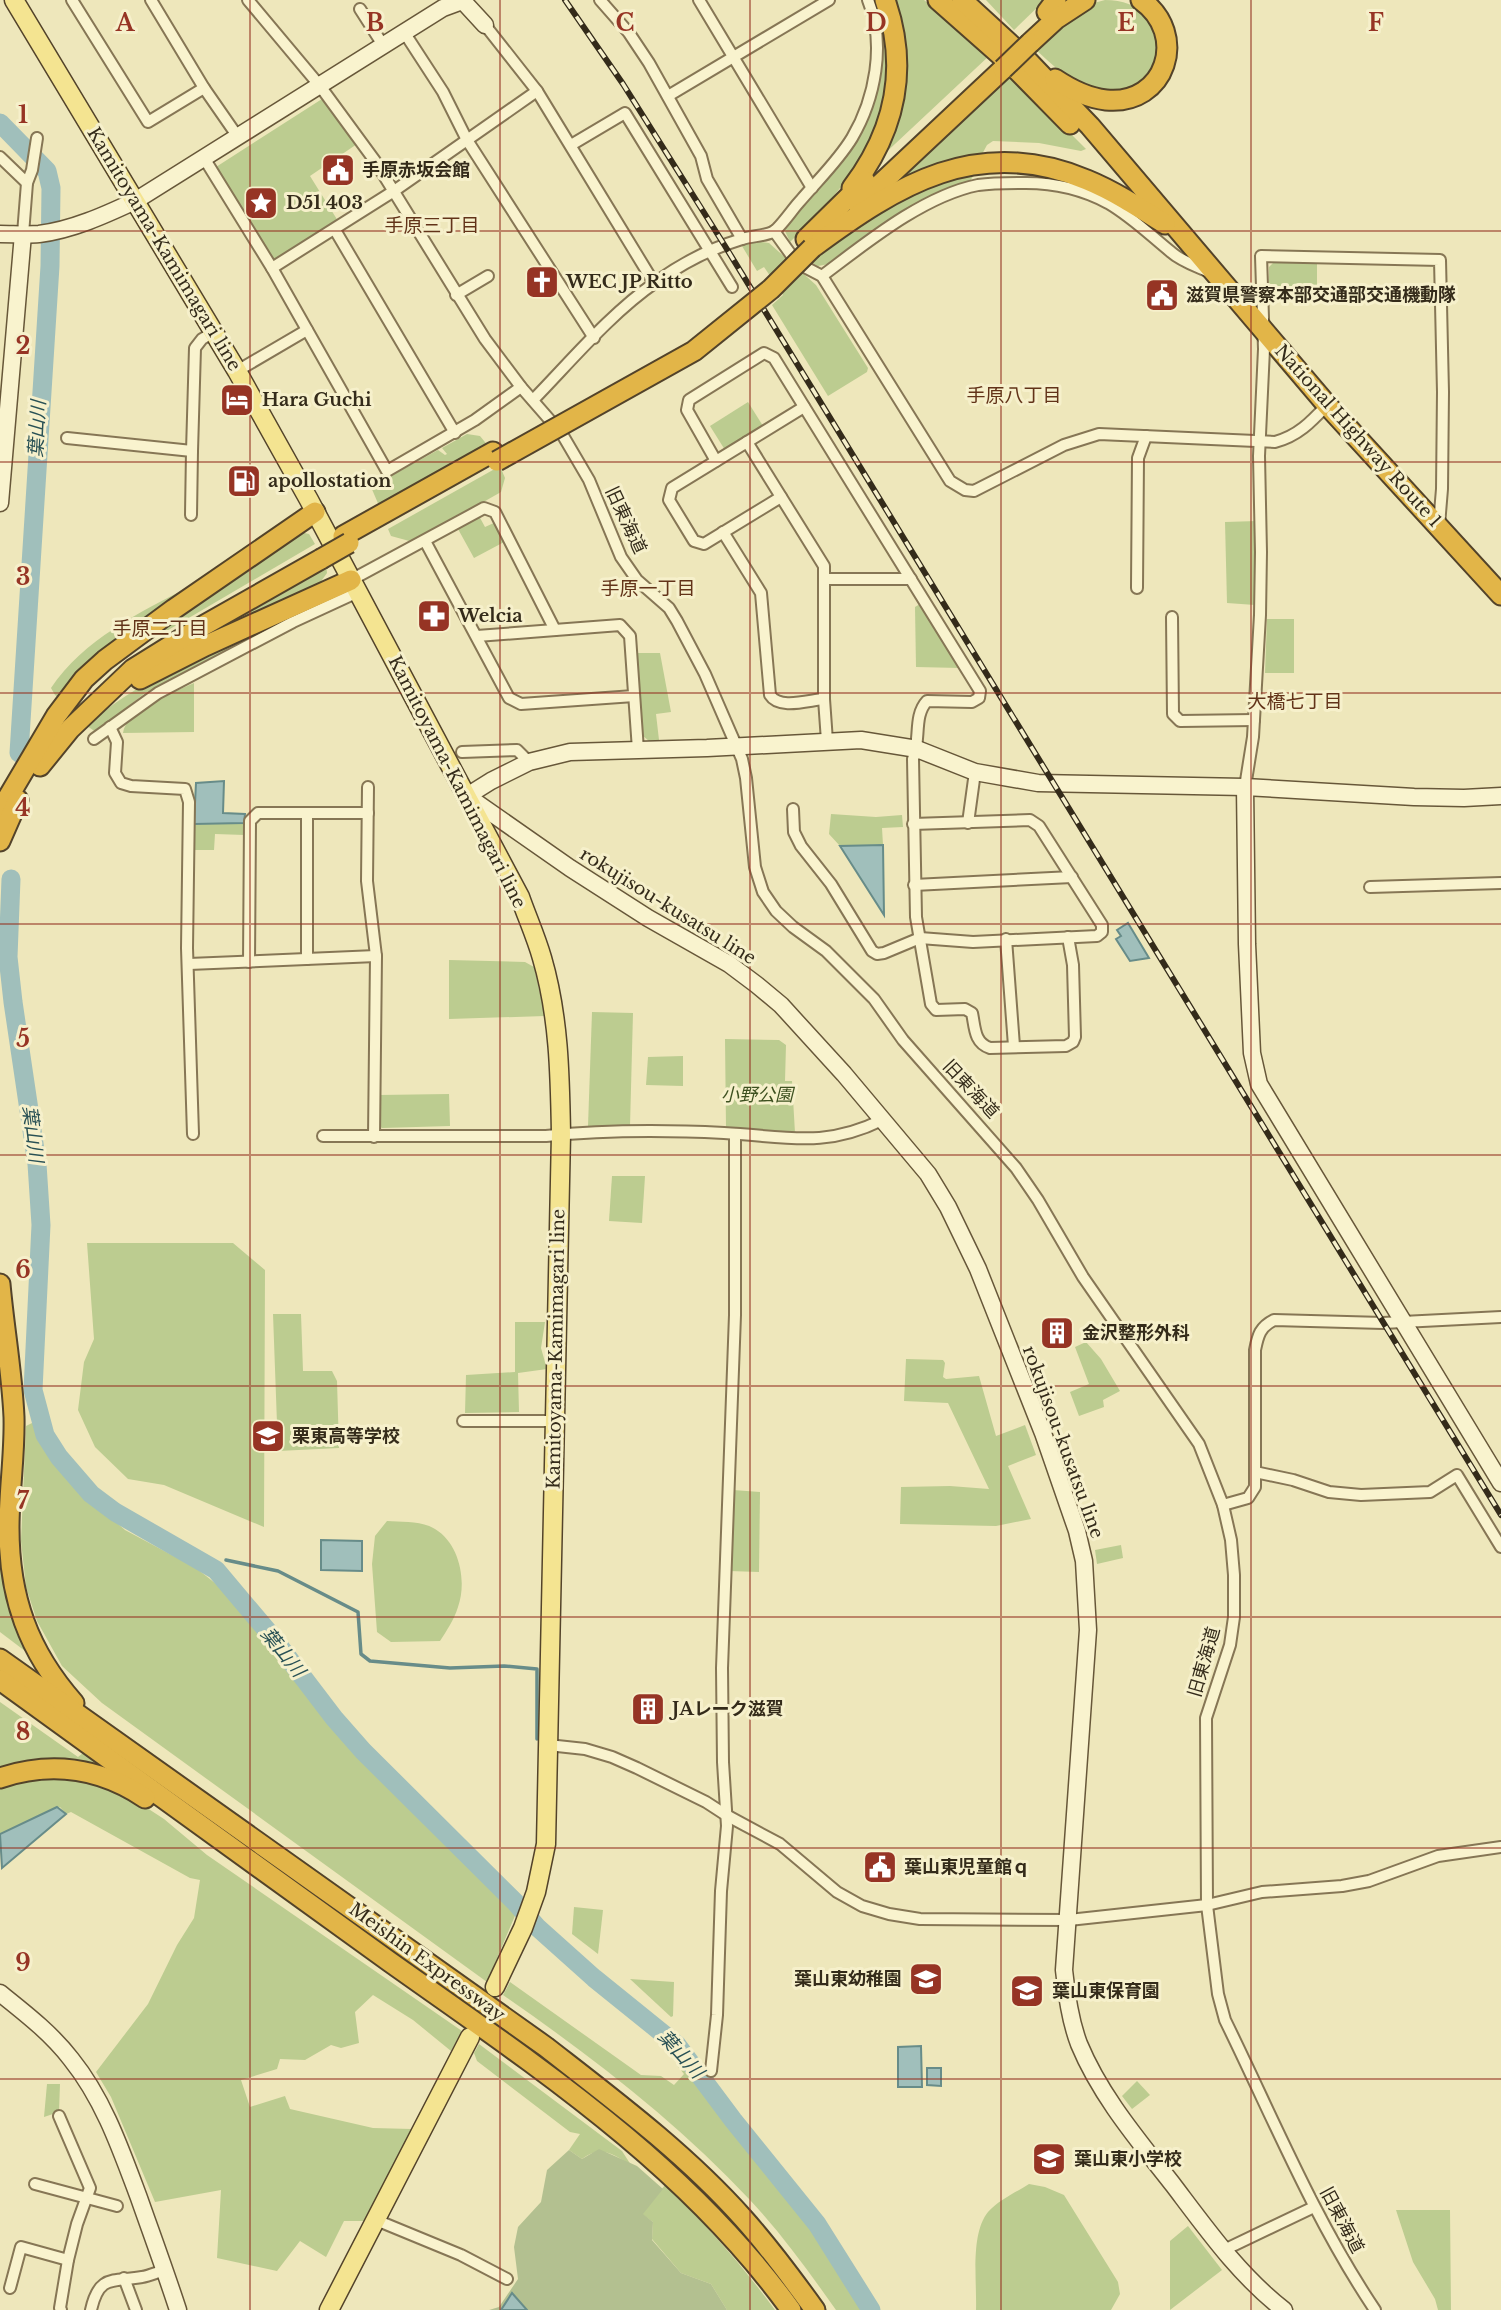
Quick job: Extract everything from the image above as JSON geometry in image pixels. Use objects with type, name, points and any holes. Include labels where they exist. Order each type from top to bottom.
[{"type":"highway","points":[[43,742],[92,692],[131,660],[187,623],[694,351],[771,289],[841,203],[878,147],[892,107],[898,62],[896,39],[885,0]]},
{"type":"highway","name":"National Highway Route 1","points":[[938,0],[1050,103],[1216,276]]},
{"type":"highway","name":"National Highway Route 1","points":[[962,0],[991,25],[1025,45],[1262,330],[1501,595]]},
{"type":"highway","points":[[977,0],[991,25]]},
{"type":"highway","points":[[841,203],[998,64],[1025,45],[1054,8],[1075,0]]},
{"type":"highway","points":[[1054,8],[1085,0]]},
{"type":"highway","points":[[1025,45],[1065,86],[1094,98],[1107,100],[1141,93],[1160,75],[1168,54],[1164,28],[1158,16],[1141,0]]},
{"type":"highway","points":[[809,243],[998,64]]},
{"type":"highway","points":[[809,243],[906,186],[929,176],[974,165],[1017,164],[1065,172],[1109,191],[1165,224]]},
{"type":"highway","points":[[0,811],[68,699],[84,679],[105,660],[174,609],[315,512]]},
{"type":"highway","points":[[0,841],[16,802],[43,762],[94,706],[133,669],[318,555]]},
{"type":"highway","points":[[94,706],[162,667],[355,586]]},
{"type":"highway","points":[[0,1284],[12,1373],[14,1419],[9,1528],[12,1578],[18,1607],[29,1637],[47,1668],[96,1727]]},
{"type":"highway","points":[[0,1422],[4,1320]]},
{"type":"highway","name":"Meishin Expressway","points":[[0,1659],[546,2047],[606,2094],[701,2176],[742,2216],[782,2264],[815,2310]]},
{"type":"highway","name":"Meishin Expressway","points":[[0,1680],[536,2064],[645,2152],[727,2230],[791,2310]]},
{"type":"highway","points":[[0,1778],[43,1768],[68,1768],[97,1774],[122,1785],[141,1795],[419,1982]]},
{"type":"main road","name":"Kamitoyama-Kamimagari line","points":[[13,0],[214,332],[315,512],[520,897],[542,958],[553,1008],[560,1060],[561,1134],[546,1844],[536,1892],[523,1928],[495,1987]]},
{"type":"main road","points":[[329,2310],[470,2037]]},
{"type":"street","points":[[72,0],[148,122],[204,88]]},
{"type":"street","points":[[152,0],[204,88],[237,137]]},
{"type":"street","name":"旧東海道","points":[[248,0],[320,86],[375,161],[485,339],[521,387],[562,434],[589,480],[621,557],[637,580],[669,608],[677,621],[705,674],[736,747],[746,778],[755,867],[764,892],[776,911],[793,928],[826,951],[874,999],[917,1056],[1016,1168],[1083,1277],[1199,1444],[1223,1505],[1231,1540],[1234,1574],[1234,1617],[1228,1652],[1206,1718],[1207,1905],[1218,1994],[1225,2020],[1314,2207],[1352,2275],[1376,2310]]},
{"type":"street","points":[[0,234],[31,234],[65,228],[135,201],[443,8],[463,0],[537,91],[654,283]]},
{"type":"street","points":[[600,0],[629,33],[668,96],[701,156],[707,179],[742,239]]},
{"type":"street","points":[[699,0],[811,188]]},
{"type":"street","points":[[668,96],[829,0]]},
{"type":"street","points":[[533,400],[594,338],[654,283],[680,266],[710,252],[742,239],[774,231],[831,167],[852,138],[874,83],[877,47],[873,12],[868,0]]},
{"type":"street","points":[[360,9],[383,45]]},
{"type":"street","points":[[404,32],[443,92],[467,140],[594,338]]},
{"type":"street","points":[[272,268],[394,191],[537,91]]},
{"type":"street","points":[[571,145],[625,113],[732,287]]},
{"type":"street","points":[[0,503],[3,423],[31,234],[27,183],[33,170],[37,138]]},
{"type":"street","points":[[0,157],[27,183]]},
{"type":"street","points":[[204,158],[272,268],[387,471],[455,432],[521,387]]},
{"type":"street","points":[[822,276],[920,208],[977,186],[1052,183],[1085,192],[1107,203],[1138,222],[1173,254],[1216,276]]},
{"type":"street","points":[[335,230],[455,432]]},
{"type":"street","points":[[774,231],[797,263],[822,276],[950,481],[956,486],[974,491],[1078,439],[1099,434],[1275,442],[1291,438],[1301,431],[1327,405]]},
{"type":"street","points":[[1438,525],[1443,403],[1440,260],[1261,256],[1264,349],[1259,456],[1261,552],[1254,720],[1245,787],[1247,944],[1252,1054],[1258,1084],[1501,1483]]},
{"type":"street","points":[[456,295],[488,276]]},
{"type":"street","points":[[237,371],[307,330]]},
{"type":"street","points":[[191,515],[195,348],[202,339],[214,332]]},
{"type":"street","points":[[716,461],[687,410],[689,400],[764,354],[774,358],[980,691],[979,698],[972,702],[927,701],[919,709],[917,749],[913,759],[914,886],[931,1004],[936,1010],[965,1009],[972,1013],[978,1041],[989,1048],[1066,1046],[1073,1042],[1075,1037],[1073,965],[1068,937]]},
{"type":"street","points":[[781,497],[704,544],[694,541],[669,500],[672,488],[804,407]]},
{"type":"street","points":[[1137,588],[1138,458],[1146,436]]},
{"type":"street","points":[[67,438],[192,451]]},
{"type":"street","points":[[747,442],[824,566],[824,698],[827,741]]},
{"type":"street","points":[[94,739],[158,693],[293,622],[484,508],[495,512],[555,630]]},
{"type":"street","points":[[723,532],[761,593],[770,695],[773,700],[780,704],[824,698]]},
{"type":"street","points":[[425,541],[509,698],[520,704],[634,696]]},
{"type":"street","points":[[825,579],[911,579]]},
{"type":"street","points":[[1172,617],[1173,714],[1180,721],[1254,720]]},
{"type":"street","points":[[477,636],[620,625],[630,636],[638,750]]},
{"type":"street","points":[[110,727],[117,742],[116,774],[121,783],[185,789],[189,802],[193,1134]]},
{"type":"street","points":[[467,796],[529,762],[570,752],[861,740],[917,749],[975,772],[1038,783],[1245,787],[1414,797],[1501,796]]},
{"type":"street","points":[[462,752],[517,750],[529,762]]},
{"type":"street","points":[[968,823],[975,772]]},
{"type":"street","points":[[368,787],[367,881],[376,956],[374,1137]]},
{"type":"street","name":"rokujisou-kusatsu line","points":[[467,796],[648,918],[729,964],[781,1005],[844,1074],[928,1174],[948,1206],[965,1240],[1043,1433],[1077,1531],[1084,1561],[1088,1630],[1064,1970],[1069,2013],[1083,2053],[1114,2108],[1252,2284],[1284,2310]]},
{"type":"street","points":[[793,809],[794,832],[801,846],[831,884],[872,951],[877,954],[920,938],[973,942],[1097,936],[1102,932],[1101,925],[1072,877],[1039,826],[1030,820],[913,824]]},
{"type":"street","points":[[249,962],[250,821],[258,813],[368,813]]},
{"type":"street","points":[[307,814],[307,959]]},
{"type":"street","points":[[914,886],[1072,877]]},
{"type":"street","points":[[1370,887],[1501,883]]},
{"type":"street","points":[[1006,939],[1014,1046]]},
{"type":"street","points":[[189,964],[376,956]]},
{"type":"street","points":[[323,1136],[573,1132],[735,1134],[814,1140],[850,1134],[881,1120]]},
{"type":"street","points":[[712,2071],[726,1815],[722,1644],[735,1315],[735,1134]]},
{"type":"street","points":[[1223,1505],[1248,1498],[1255,1487],[1255,1350],[1263,1326],[1275,1320],[1383,1323],[1501,1317]]},
{"type":"street","points":[[463,1421],[554,1421]]},
{"type":"street","points":[[1255,1472],[1293,1480],[1329,1492],[1361,1495],[1430,1492],[1457,1475],[1501,1547]]},
{"type":"street","points":[[548,1745],[585,1749],[612,1757],[706,1802],[780,1844],[837,1892],[862,1906],[920,1919],[1069,1920],[1207,1905],[1262,1892],[1342,1886],[1369,1881],[1437,1856],[1501,1847]]},
{"type":"street","points":[[0,1993],[54,2040],[87,2081],[114,2133],[178,2310]]},
{"type":"street","points":[[59,2116],[89,2188],[68,2260],[61,2310]]},
{"type":"street","points":[[35,2184],[117,2206]]},
{"type":"street","points":[[1224,2250],[1314,2207]]},
{"type":"street","points":[[376,2220],[461,2255],[507,2279]]},
{"type":"street","points":[[10,2288],[21,2247],[68,2260]]},
{"type":"street","points":[[91,2310],[99,2288],[107,2282],[124,2277],[142,2277],[165,2270]]},
{"type":"street","points":[[124,2277],[136,2310]]},
{"type":"green space","points":[[873,0],[876,0],[886,37],[888,71],[883,104],[873,134],[858,163],[838,190],[816,217],[790,242],[785,231],[786,225],[836,168],[877,89]]},
{"type":"green space","points":[[889,0],[924,0],[990,55],[880,158],[898,106]]},
{"type":"green space","points":[[986,0],[1045,0],[1014,30]]},
{"type":"green space","points":[[1105,0],[1129,4],[1146,15],[1155,30],[1158,48],[1155,65],[1144,80],[1127,91],[1104,94],[1076,83],[1033,47],[1083,6]]},
{"type":"green space","points":[[1008,71],[1086,149],[1081,151],[1039,143],[993,141],[987,145],[980,158],[930,170],[883,189]]},
{"type":"green space","points":[[322,99],[357,144],[310,176],[338,221],[276,260],[272,259],[216,167]]},
{"type":"green space","points":[[976,171],[969,183],[906,209],[829,264],[818,266],[808,261],[890,198]]},
{"type":"green space","points":[[755,241],[769,243],[816,285],[868,368],[867,372],[828,396],[772,305],[783,295],[764,267],[757,271],[742,246]]},
{"type":"green space","points":[[1274,262],[1317,262],[1317,293],[1269,295],[1269,267]]},
{"type":"green space","points":[[748,402],[763,426],[725,450],[710,426]]},
{"type":"green space","points":[[467,434],[480,436],[489,447],[380,508],[371,487],[438,450],[447,454],[442,448]]},
{"type":"green space","points":[[500,466],[505,478],[501,492],[413,542],[391,536],[388,529]]},
{"type":"green space","points":[[479,516],[485,527],[496,522],[506,541],[474,558],[458,529]]},
{"type":"green space","points":[[1257,521],[1255,605],[1227,603],[1225,522]]},
{"type":"green space","points":[[300,532],[309,534],[315,544],[158,636],[155,630]]},
{"type":"green space","points":[[326,564],[327,573],[317,587],[197,644],[214,626]]},
{"type":"green space","points":[[189,587],[191,590],[61,700],[55,695],[51,688],[79,655],[132,617]]},
{"type":"green space","points":[[920,604],[960,668],[916,667],[915,607]]},
{"type":"green space","points":[[1267,619],[1294,619],[1294,673],[1265,673]]},
{"type":"green space","points":[[263,628],[265,630],[145,693],[96,732],[87,726],[107,709],[149,682]]},
{"type":"green space","points":[[637,653],[660,653],[671,712],[656,714],[659,740],[649,741],[642,735]]},
{"type":"green space","points":[[194,683],[194,732],[123,733],[126,725],[142,709]]},
{"type":"green space","points":[[831,814],[876,817],[902,815],[903,827],[882,828],[883,845],[840,846],[829,834]]},
{"type":"green space","points":[[244,823],[245,835],[215,834],[214,850],[194,850],[194,824]]},
{"type":"green space","points":[[449,960],[525,962],[534,967],[545,1016],[449,1019]]},
{"type":"green space","points":[[592,1012],[633,1013],[630,1126],[588,1126]]},
{"type":"green space","name":"小野公園","points":[[725,1039],[779,1040],[786,1045],[785,1081],[792,1081],[795,1133],[726,1127]]},
{"type":"green space","points":[[683,1056],[683,1086],[646,1085],[648,1057]]},
{"type":"green space","points":[[449,1094],[450,1126],[379,1126],[379,1095]]},
{"type":"green space","points":[[612,1176],[645,1176],[642,1223],[609,1221]]},
{"type":"green space","points":[[87,1243],[233,1243],[265,1270],[264,1527],[164,1485],[128,1479],[95,1447],[78,1410],[84,1362],[94,1339]]},
{"type":"green space","points":[[273,1314],[301,1314],[303,1371],[332,1371],[337,1381],[339,1448],[278,1451]]},
{"type":"green space","points":[[515,1322],[545,1322],[541,1348],[547,1369],[518,1373],[519,1412],[465,1413],[466,1375],[515,1372]]},
{"type":"green space","points":[[1086,1342],[1101,1359],[1120,1391],[1103,1400],[1104,1407],[1079,1416],[1070,1392],[1089,1384],[1075,1347]]},
{"type":"green space","points":[[906,1359],[943,1360],[943,1377],[946,1379],[979,1376],[996,1436],[1025,1425],[1036,1455],[1008,1466],[1031,1519],[996,1526],[900,1524],[901,1487],[950,1486],[989,1489],[948,1403],[904,1401]]},
{"type":"green space","points":[[34,1422],[54,1457],[84,1494],[125,1530],[196,1568],[225,1591],[354,1753],[517,1911],[487,1982],[102,1703],[62,1666],[37,1621],[26,1587],[21,1541],[26,1426]]},
{"type":"green space","points":[[733,1490],[760,1492],[759,1572],[729,1571]]},
{"type":"green space","points":[[0,1503],[6,1504],[29,1654],[0,1632]]},
{"type":"green space","points":[[387,1521],[430,1526],[444,1536],[456,1554],[461,1575],[461,1597],[450,1625],[440,1641],[391,1642],[377,1632],[372,1564],[375,1536]]},
{"type":"green space","points":[[1121,1545],[1123,1558],[1097,1564],[1095,1550]]},
{"type":"green space","points":[[0,1702],[78,1757],[83,1753],[108,1770],[0,1773]]},
{"type":"green space","points":[[60,1775],[93,1781],[124,1793],[164,1819],[207,1855],[462,2031],[451,2051],[413,2020],[373,1995],[355,2012],[359,2043],[341,2048],[331,2045],[305,2060],[280,2059],[277,2069],[241,2080],[250,2107],[285,2096],[290,2109],[373,2128],[412,2129],[364,2221],[344,2221],[326,2257],[300,2241],[277,2271],[217,2258],[221,2190],[155,2202],[111,2097],[96,2072],[148,2004],[177,1945],[194,1918],[200,1880],[190,1878],[71,1812],[66,1814],[60,1807],[0,1834],[0,1787]]},
{"type":"green space","points":[[574,1907],[603,1910],[598,1954],[572,1934]]},
{"type":"green space","points":[[630,1979],[674,1982],[673,2016],[671,2017]]},
{"type":"green space","points":[[510,1982],[641,2075],[661,2076],[674,2085],[684,2074],[676,2064],[682,2058],[726,2119],[756,2152],[811,2224],[867,2310],[836,2310],[773,2226],[722,2171],[632,2091],[503,1995]]},
{"type":"green space","points":[[479,2044],[622,2151],[631,2165],[606,2153],[595,2152],[582,2159],[569,2150],[580,2134],[570,2132],[477,2061],[474,2053]]},
{"type":"green space","points":[[1137,2081],[1150,2095],[1132,2109],[1122,2096]]},
{"type":"green space","points":[[47,2084],[60,2084],[59,2112],[44,2117]]},
{"type":"green space","points":[[599,2149],[637,2166],[663,2189],[643,2214],[653,2222],[652,2240],[681,2273],[711,2284],[727,2310],[489,2310],[499,2307],[518,2279],[514,2247],[518,2227],[541,2202],[547,2170],[569,2150],[582,2159]]},
{"type":"green space","points":[[1029,2184],[1064,2195],[1118,2282],[1120,2294],[1111,2310],[976,2310],[975,2272],[982,2221],[997,2204]]},
{"type":"green space","points":[[665,2185],[723,2245],[775,2310],[727,2310],[711,2284],[681,2273],[652,2239],[653,2222],[642,2214]]},
{"type":"green space","points":[[1396,2210],[1450,2210],[1451,2310],[1438,2310],[1435,2299],[1413,2262]]},
{"type":"green space","points":[[1188,2226],[1222,2270],[1170,2310],[1170,2241]]},
{"type":"water","points":[[224,781],[223,813],[245,814],[244,823],[194,824],[196,783]]},
{"type":"water","points":[[883,845],[884,915],[840,846]]},
{"type":"water","points":[[1128,923],[1149,958],[1130,961],[1116,939],[1121,936],[1117,930]]},
{"type":"water","points":[[321,1540],[362,1541],[362,1571],[321,1570]]},
{"type":"water","points":[[57,1807],[66,1814],[2,1868],[0,1834]]},
{"type":"water","points":[[921,2046],[922,2087],[898,2087],[898,2047]]},
{"type":"water","points":[[927,2068],[941,2068],[941,2086],[927,2085]]},
{"type":"water","points":[[512,2293],[527,2310],[501,2310]]},
{"type":"waterway","name":"葉山川","points":[[0,123],[47,171],[51,188],[50,266],[19,753]]},
{"type":"waterway","name":"葉山川","points":[[11,879],[8,957],[37,1164],[41,1225],[33,1390],[45,1435],[59,1457],[91,1494],[115,1512],[216,1570],[363,1751],[537,1927],[594,1978],[677,2045],[817,2224],[871,2310]]},
{"type":"waterway","points":[[226,1560],[278,1571],[358,1612],[361,1654],[370,1661],[450,1668],[504,1666],[537,1669],[537,1739]]},
{"type":"waterway","name":"葉山川","points":[[200,1562],[216,1570]]},
{"type":"railway","points":[[565,0],[623,84],[725,246],[1501,1515]]},
{"type":"place","name":"手原赤坂会館","points":[[338,170]]},
{"type":"place","name":"D51 403","points":[[261,203]]},
{"type":"place","name":"WEC JP Ritto","points":[[542,282]]},
{"type":"place","name":"滋賀県警察本部交通部交通機動隊","points":[[1162,295]]},
{"type":"place","name":"Hara Guchi","points":[[237,400]]},
{"type":"place","name":"apollostation","points":[[244,481]]},
{"type":"place","name":"Welcia","points":[[434,616]]},
{"type":"place","name":"金沢整形外科","points":[[1057,1333]]},
{"type":"place","name":"栗東高等学校","points":[[268,1436]]},
{"type":"place","name":"JAレーク滋賀","points":[[648,1709]]},
{"type":"place","name":"葉山東児童館ｑ","points":[[880,1867]]},
{"type":"place","name":"葉山東幼稚園","points":[[926,1979]]},
{"type":"place","name":"葉山東保育園","points":[[1027,1991]]},
{"type":"place","name":"葉山東小学校","points":[[1049,2159]]},
{"type":"district","name":"手原三丁目","points":[[432,225]]},
{"type":"district","name":"手原八丁目","points":[[1014,395]]},
{"type":"district","name":"手原一丁目","points":[[648,588]]},
{"type":"district","name":"手原二丁目","points":[[160,628]]},
{"type":"district","name":"大橋七丁目","points":[[1295,701]]}]
